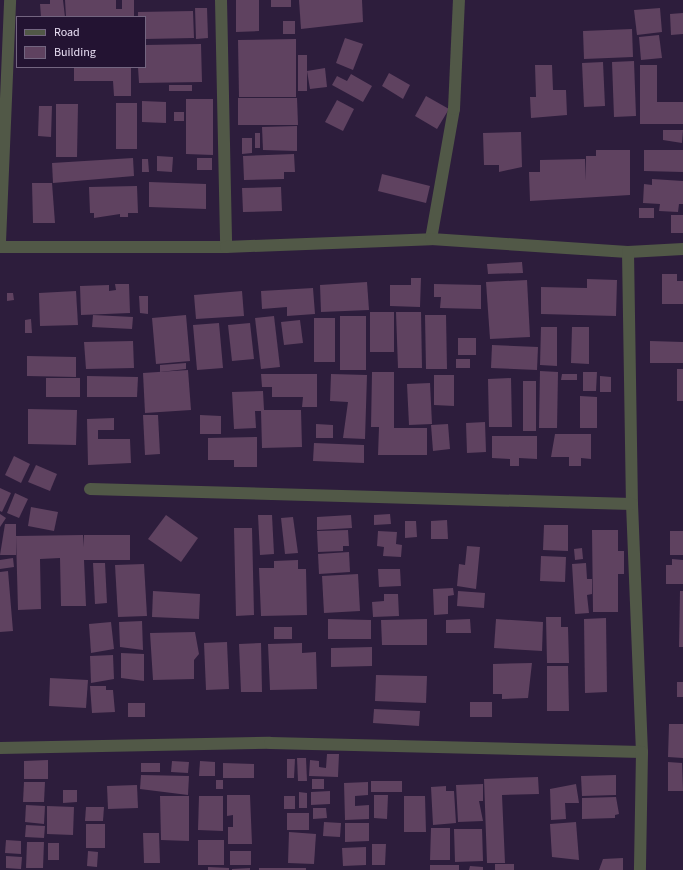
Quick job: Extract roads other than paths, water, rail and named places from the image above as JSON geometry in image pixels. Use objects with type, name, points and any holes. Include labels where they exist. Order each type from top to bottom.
[{"type":"street","points":[[0,242],[10,0]]},
{"type":"street","points":[[221,0],[226,247]]},
{"type":"street","points":[[431,239],[454,109],[459,0]]},
{"type":"street","points":[[0,247],[226,247],[431,239],[628,252],[683,249]]},
{"type":"street","points":[[628,252],[632,504],[642,752],[640,870]]},
{"type":"street","points":[[90,489],[632,504]]},
{"type":"street","points":[[0,748],[270,743],[642,752]]}]
